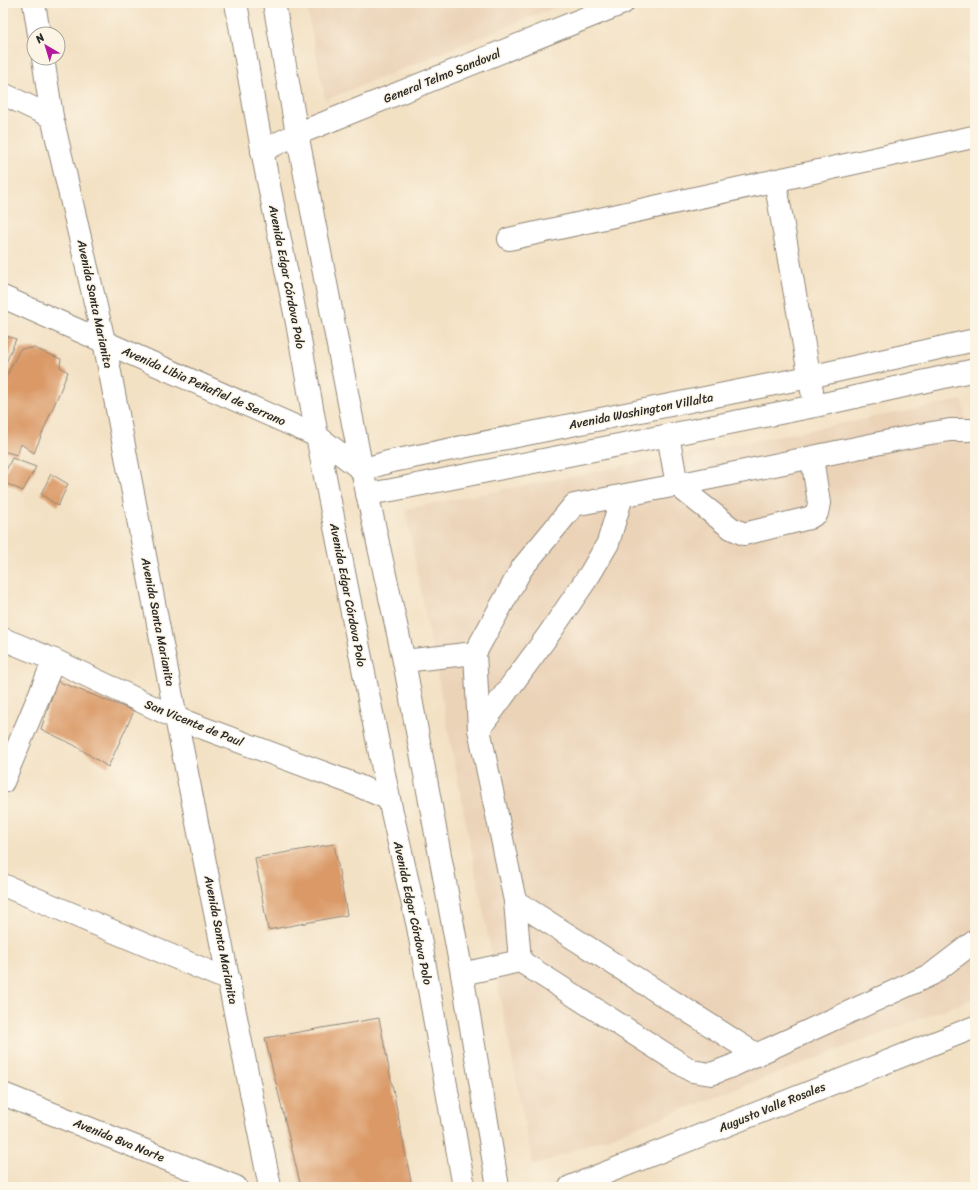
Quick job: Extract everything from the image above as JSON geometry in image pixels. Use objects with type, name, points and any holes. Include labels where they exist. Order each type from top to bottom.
[{"type":"street","points":[[34,3],[38,26]]},
{"type":"street","name":"Avenida Edgar Córdova Polo","points":[[236,3],[262,151],[297,324],[316,436],[389,799],[418,927],[464,1187]]},
{"type":"street","points":[[274,3],[297,134],[362,470],[404,661],[462,974],[498,1187]]},
{"type":"street","name":"General Telmo Sandoval","points":[[262,151],[297,134],[623,3]]},
{"type":"street","name":"Avenida Santa Marianita","points":[[44,66],[52,117],[104,341],[176,718],[230,980],[270,1187]]},
{"type":"street","points":[[3,94],[52,117]]},
{"type":"street","points":[[509,238],[973,137]]},
{"type":"street","points":[[775,180],[815,406]]},
{"type":"street","name":"Avenida Libia Peñafiel de Serrano","points":[[3,297],[316,436]]},
{"type":"street","name":"Avenida Washington Villalta","points":[[362,470],[388,462],[809,377],[975,340]]},
{"type":"street","points":[[367,494],[975,375]]},
{"type":"street","points":[[520,961],[515,901],[479,729],[475,653],[522,568],[574,505],[812,458],[919,435],[950,430],[975,430]]},
{"type":"street","points":[[668,435],[677,485],[732,528],[744,534],[809,518],[817,513],[818,503],[812,458]]},
{"type":"street","points":[[316,436],[362,470]]},
{"type":"street","points":[[479,729],[590,574],[608,543],[622,496]]},
{"type":"street","name":"San Vicente de Paul","points":[[3,639],[54,660],[176,718],[354,784],[389,799]]},
{"type":"street","points":[[404,661],[475,653]]},
{"type":"street","points":[[3,782],[54,660]]},
{"type":"street","points":[[3,885],[230,980]]},
{"type":"street","points":[[515,901],[757,1055]]},
{"type":"street","points":[[462,974],[520,961],[692,1071],[711,1074],[757,1055],[932,974],[975,941]]},
{"type":"street","name":"Augusto Valle Rosales","points":[[570,1187],[975,1027]]},
{"type":"street","name":"Avenida 8va Norte","points":[[3,1094],[236,1187]]},
{"type":"shaded area","points":[[306,3],[565,3],[325,100]]},
{"type":"shaded area","points":[[962,400],[975,467],[975,998],[533,1166],[405,509]]},
{"type":"building","points":[[3,335],[16,339],[3,370]]},
{"type":"building","points":[[34,348],[61,359],[60,367],[68,372],[34,453],[21,444],[17,455],[3,451],[3,383],[20,349]]},
{"type":"building","points":[[12,458],[36,467],[23,491],[3,482],[3,477]]},
{"type":"building","points":[[51,474],[68,484],[58,506],[41,494]]},
{"type":"building","points":[[57,681],[134,711],[108,767],[74,745],[41,729]]},
{"type":"building","points":[[334,844],[347,915],[268,930],[255,858]]},
{"type":"building","points":[[379,1018],[412,1187],[301,1187],[265,1038]]}]
